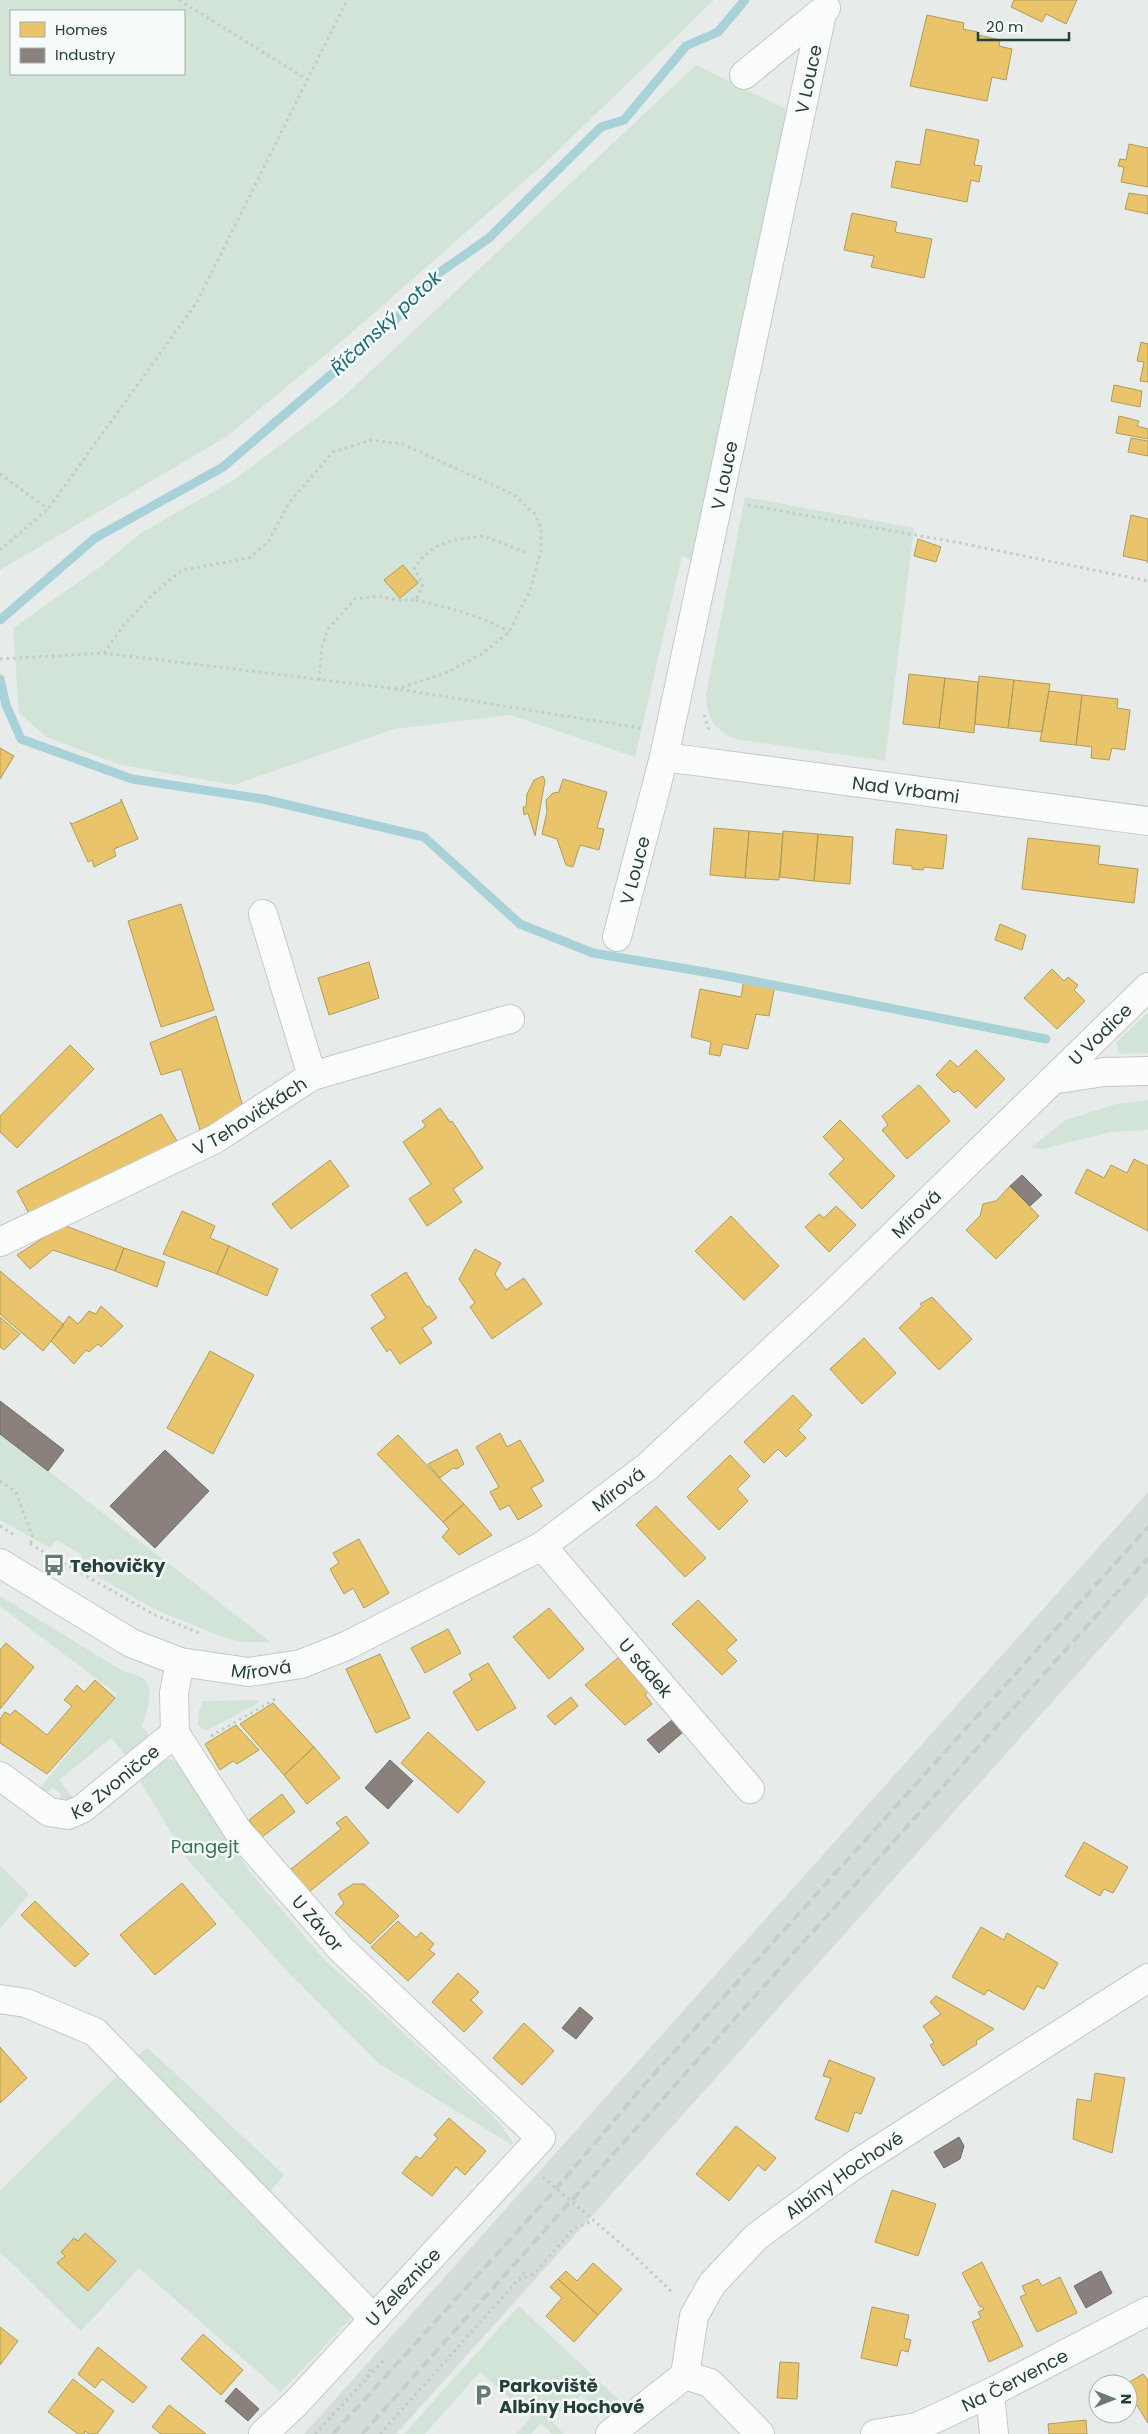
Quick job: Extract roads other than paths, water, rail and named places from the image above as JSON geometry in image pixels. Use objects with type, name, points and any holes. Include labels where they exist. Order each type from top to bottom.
[{"type":"street","points":[[744,75],[827,6]]},
{"type":"street","name":"V Louce","points":[[617,937],[667,746],[827,6]]},
{"type":"street","name":"Nad Vrbami","points":[[667,746],[1148,821]]},
{"type":"street","points":[[263,914],[312,1076]]},
{"type":"street","name":"U Vodice","points":[[1052,1080],[1148,987]]},
{"type":"street","name":"V Tehovičkách","points":[[0,1242],[215,1139],[312,1076],[510,1019]]},
{"type":"street","points":[[1052,1080],[1104,1072],[1148,1071]]},
{"type":"street","name":"Mírová","points":[[0,1564],[131,1642],[180,1662],[249,1672],[301,1664],[346,1646],[542,1546],[647,1467],[829,1298],[1052,1080]]},
{"type":"street","name":"U sádek","points":[[542,1546],[750,1789]]},
{"type":"street","points":[[175,1733],[174,1693],[180,1662]]},
{"type":"street","name":"Ke Zvoničce","points":[[0,1776],[49,1812],[68,1815],[82,1808],[175,1733]]},
{"type":"street","name":"U Závor","points":[[175,1733],[238,1832],[340,1949],[541,2138]]},
{"type":"street","name":"Albíny Hochové","points":[[685,2375],[694,2316],[712,2284],[756,2237],[853,2166],[1148,1978]]},
{"type":"street","points":[[0,2000],[26,2003],[95,2032],[374,2319]]},
{"type":"street","name":"U Železnice","points":[[263,2434],[296,2403],[541,2138]]},
{"type":"street","name":"Na Července","points":[[875,2434],[917,2427],[990,2393],[1148,2311]]},
{"type":"street","points":[[610,2434],[685,2375],[710,2383],[760,2434]]},
{"type":"street","points":[[990,2393],[994,2434]]},
{"type":"waterway","name":"Říčanský potok","points":[[0,620],[95,538],[223,467],[395,320],[439,273],[489,238],[601,127],[624,120],[686,46],[718,32],[745,0]]},
{"type":"waterway","points":[[0,679],[6,705],[21,739],[132,779],[263,799],[424,837],[520,924],[593,953],[722,975],[1046,1039]]},
{"type":"railway","points":[[333,2434],[556,2189],[645,2084],[1148,1527]]},
{"type":"railway","points":[[362,2434],[1148,1558]]},
{"type":"place","name":"Tehovičky","points":[[54,1565]]},
{"type":"place","name":"Parkoviště Albíny Hochové","points":[[483,2395]]},
{"type":"park label","name":"Pangejt","points":[[205,1846]]}]
